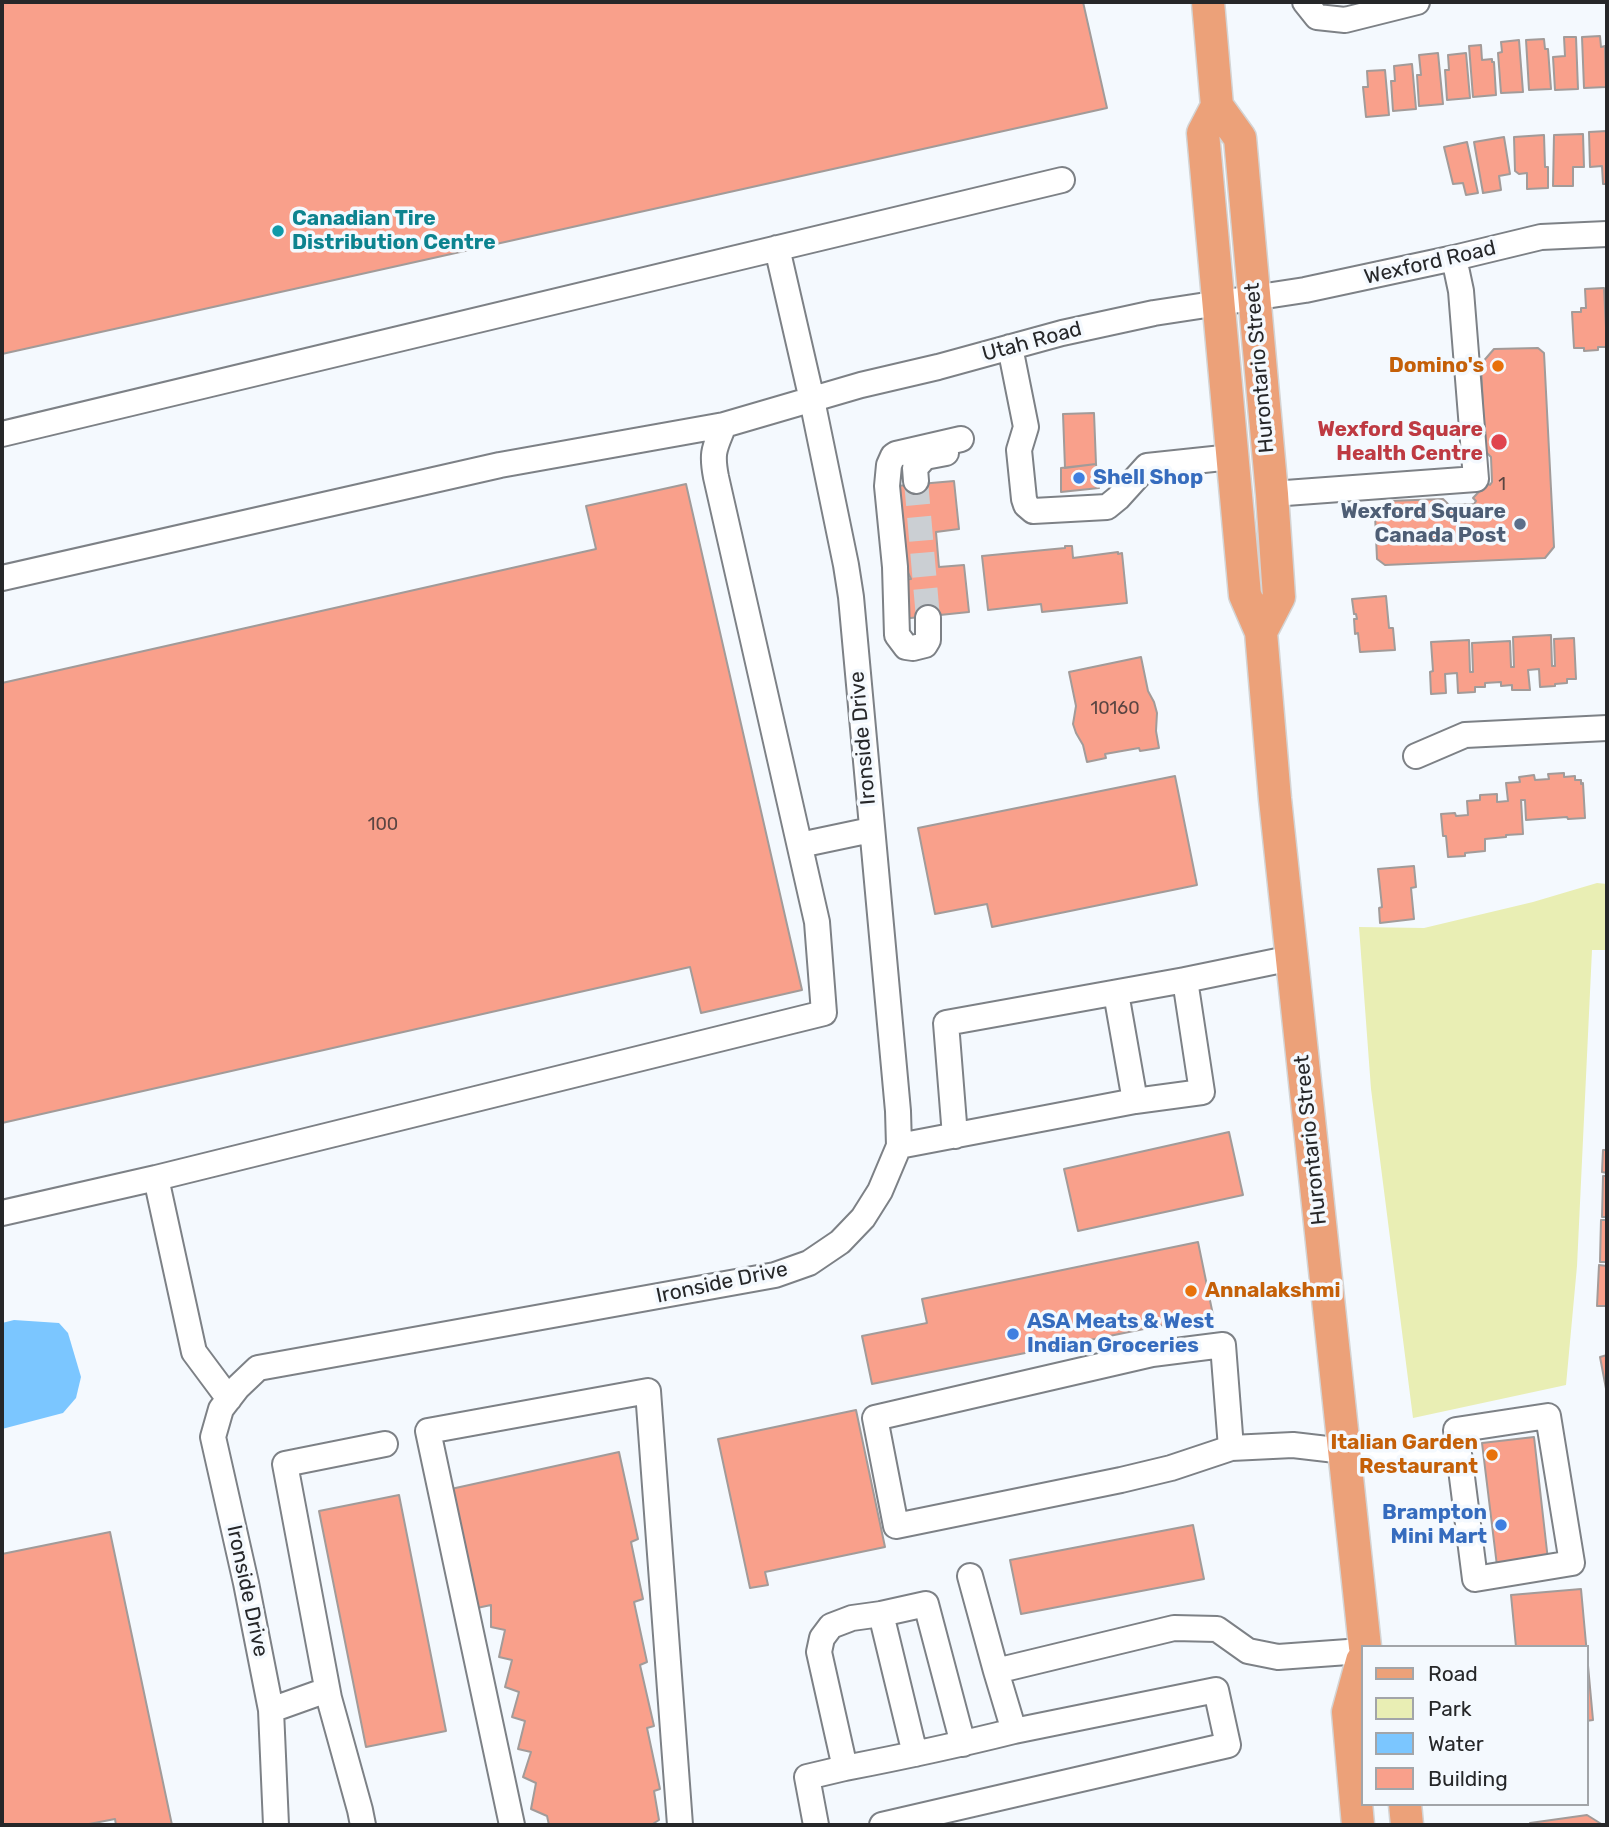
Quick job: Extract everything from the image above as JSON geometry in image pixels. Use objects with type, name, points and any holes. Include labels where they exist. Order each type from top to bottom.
[{"type":"main road","name":"Hurontario Street","points":[[1208,2],[1217,106],[1240,138],[1272,494],[1279,597],[1261,632]]},
{"type":"main road","name":"Hurontario Street","points":[[1217,106],[1203,133],[1245,595],[1261,632],[1275,799],[1363,1645]]},
{"type":"main road","points":[[1358,1825],[1348,1712],[1360,1668]]},
{"type":"main road","points":[[1405,1806],[1407,1825]]},
{"type":"street","points":[[1305,2],[1317,17],[1345,20],[1417,2]]},
{"type":"street","points":[[2,434],[1062,180]]},
{"type":"street","name":"Wexford Road","points":[[1254,298],[1305,290],[1541,237],[1607,234]]},
{"type":"street","name":"Ironside Drive","points":[[276,1825],[271,1710],[213,1437],[220,1409],[238,1387],[258,1368],[775,1275],[809,1263],[840,1242],[863,1218],[880,1191],[899,1146],[898,1111],[848,575],[777,248]]},
{"type":"street","points":[[1272,494],[1476,479],[1461,291],[1454,258]]},
{"type":"street","name":"Utah Road","points":[[2,578],[500,464],[724,425],[861,385],[1062,333],[1154,313],[1254,298]]},
{"type":"street","points":[[1010,347],[1026,426],[1019,450],[1024,499],[1033,511],[1107,507],[1147,466],[1232,457]]},
{"type":"street","points":[[2,1213],[156,1178],[824,1013],[817,922],[716,477],[713,452],[724,425]]},
{"type":"street","points":[[916,481],[915,468],[925,457],[961,444],[896,453],[888,470],[897,635],[906,647],[925,645],[929,640],[928,618]]},
{"type":"street","points":[[1416,756],[1465,735],[1607,729]]},
{"type":"street","points":[[800,845],[871,830]]},
{"type":"street","points":[[955,1136],[946,1023],[1185,981],[1292,958]]},
{"type":"street","points":[[899,1146],[1135,1101],[1202,1092],[1185,981]]},
{"type":"street","points":[[1116,993],[1135,1101]]},
{"type":"street","points":[[156,1178],[194,1352],[229,1399]]},
{"type":"street","points":[[1231,1448],[1223,1345],[1152,1354],[875,1418],[896,1525],[1121,1480],[1171,1468],[1231,1448],[1293,1445],[1387,1456],[1459,1449]]},
{"type":"street","points":[[512,1825],[428,1431],[648,1391],[680,1825]]},
{"type":"street","points":[[1548,1416],[1572,1563],[1475,1579],[1459,1449],[1456,1430],[1548,1416]]},
{"type":"street","points":[[363,1825],[327,1690],[285,1464],[385,1444]]},
{"type":"street","points":[[970,1576],[1014,1731]]},
{"type":"street","points":[[845,1768],[819,1651],[822,1638],[831,1626],[852,1618],[926,1604],[963,1744]]},
{"type":"street","points":[[881,1614],[915,1754]]},
{"type":"street","points":[[996,1671],[1174,1628],[1217,1629],[1248,1651],[1278,1657],[1360,1649]]},
{"type":"street","points":[[271,1710],[327,1690]]},
{"type":"street","points":[[816,1825],[807,1777],[1216,1690],[1228,1745],[944,1819],[882,1825]]},
{"type":"green space","points":[[1597,883],[1607,884],[1607,950],[1592,950],[1577,1266],[1566,1385],[1413,1418],[1371,1089],[1359,927],[1424,928],[1533,902]]},
{"type":"water","points":[[14,1320],[59,1323],[68,1333],[81,1377],[76,1398],[63,1413],[2,1429],[2,1323]]},
{"type":"building","name":"Canadian Tire Distribution Centre","points":[[2,2],[1083,2],[1107,108],[2,354]]},
{"type":"building","points":[[1600,36],[1601,47],[1605,46],[1606,87],[1584,88],[1582,37]]},
{"type":"building","points":[[1564,37],[1576,37],[1578,89],[1555,90],[1553,57],[1565,56]]},
{"type":"building","points":[[1544,39],[1545,49],[1548,49],[1551,89],[1529,90],[1526,40]]},
{"type":"building","points":[[1519,40],[1523,92],[1501,93],[1498,53],[1502,52],[1501,42]]},
{"type":"building","points":[[1481,45],[1482,60],[1492,59],[1494,62],[1496,95],[1473,97],[1469,46]]},
{"type":"building","points":[[1438,53],[1443,104],[1419,106],[1419,55]]},
{"type":"building","points":[[1466,53],[1470,98],[1447,100],[1445,70],[1449,70],[1448,55]]},
{"type":"building","points":[[1412,64],[1416,109],[1393,111],[1391,81],[1395,81],[1394,66]]},
{"type":"building","points":[[1385,70],[1389,115],[1366,117],[1363,87],[1368,87],[1367,71]]},
{"type":"building","points":[[1607,131],[1607,184],[1603,184],[1602,166],[1590,167],[1589,132]]},
{"type":"building","points":[[1583,134],[1584,167],[1573,167],[1573,186],[1553,186],[1554,135]]},
{"type":"building","points":[[1544,135],[1548,188],[1527,189],[1527,173],[1519,174],[1515,171],[1514,137]]},
{"type":"building","points":[[1504,137],[1510,174],[1499,176],[1501,190],[1483,193],[1474,142]]},
{"type":"building","points":[[1467,142],[1478,193],[1466,195],[1463,183],[1453,184],[1444,147]]},
{"type":"building","points":[[1604,288],[1607,347],[1584,351],[1584,348],[1574,348],[1572,312],[1581,312],[1581,308],[1586,308],[1585,289]]},
{"type":"building","points":[[1538,348],[1544,353],[1554,547],[1545,558],[1385,565],[1377,559],[1375,515],[1388,501],[1443,499],[1449,505],[1474,504],[1476,501],[1473,498],[1487,483],[1490,485],[1491,457],[1485,451],[1481,364],[1494,349]]},
{"type":"building","points":[[1094,413],[1096,464],[1065,468],[1063,414]]},
{"type":"building","name":"Shell Shop","points":[[1096,464],[1099,488],[1061,492],[1061,468]]},
{"type":"building","points":[[954,481],[959,529],[936,532],[939,567],[964,565],[969,612],[901,619],[897,580],[911,579],[904,564],[897,486]]},
{"type":"building","points":[[686,484],[802,990],[701,1013],[690,967],[2,1123],[2,683],[596,549],[586,506]]},
{"type":"building","points":[[1072,546],[1073,558],[1122,553],[1127,603],[1042,612],[1041,604],[988,610],[982,556]]},
{"type":"building","points":[[1386,596],[1389,628],[1393,628],[1395,650],[1360,652],[1358,633],[1355,634],[1354,619],[1357,619],[1352,599]]},
{"type":"building","points":[[1551,635],[1552,666],[1555,666],[1554,639],[1574,638],[1576,679],[1567,679],[1567,683],[1555,686],[1540,687],[1539,669],[1528,670],[1530,690],[1512,690],[1512,685],[1501,686],[1501,682],[1485,683],[1485,687],[1475,687],[1475,692],[1458,693],[1457,673],[1445,674],[1446,693],[1431,694],[1431,642],[1469,640],[1470,672],[1473,672],[1472,643],[1510,641],[1511,667],[1514,667],[1513,637]]},
{"type":"building","points":[[1141,657],[1148,691],[1157,713],[1159,748],[1140,751],[1139,748],[1105,754],[1106,758],[1087,762],[1083,745],[1073,724],[1076,706],[1069,672]]},
{"type":"building","points":[[1564,773],[1564,777],[1575,776],[1575,780],[1581,780],[1581,784],[1583,783],[1585,818],[1526,820],[1525,800],[1521,800],[1523,834],[1485,839],[1485,851],[1448,857],[1441,814],[1468,815],[1467,801],[1480,800],[1480,795],[1497,794],[1497,802],[1508,801],[1506,783],[1520,782],[1519,777],[1534,775],[1535,780],[1549,779],[1548,774]]},
{"type":"building","points":[[1175,776],[1197,885],[992,927],[987,904],[935,914],[918,828]]},
{"type":"building","points":[[1414,866],[1416,887],[1411,888],[1414,919],[1380,923],[1379,908],[1382,907],[1378,869]]},
{"type":"building","points":[[1229,1132],[1243,1195],[1078,1231],[1064,1169]]},
{"type":"building","points":[[1603,1150],[1607,1150],[1607,1173],[1602,1172]]},
{"type":"building","points":[[1603,1176],[1607,1176],[1607,1217],[1602,1217]]},
{"type":"building","points":[[1601,1220],[1607,1220],[1607,1262],[1600,1262]]},
{"type":"building","points":[[1198,1242],[1213,1315],[872,1384],[862,1336],[927,1323],[922,1299]]},
{"type":"building","points":[[1599,1265],[1607,1266],[1607,1306],[1597,1306]]},
{"type":"building","points":[[1607,1355],[1607,1394],[1600,1357]]},
{"type":"building","points":[[856,1410],[885,1547],[765,1572],[768,1585],[750,1588],[718,1439]]},
{"type":"building","points":[[1534,1437],[1548,1560],[1497,1566],[1482,1443]]},
{"type":"building","points":[[619,1452],[638,1539],[631,1542],[643,1599],[634,1602],[647,1662],[640,1665],[654,1726],[647,1728],[660,1789],[654,1791],[659,1820],[651,1825],[549,1825],[547,1816],[531,1809],[536,1783],[523,1777],[531,1752],[518,1749],[525,1721],[512,1717],[519,1692],[505,1687],[512,1660],[499,1657],[505,1630],[491,1627],[491,1605],[477,1608],[451,1489]]},
{"type":"building","points":[[399,1495],[446,1731],[366,1747],[319,1511]]},
{"type":"building","points":[[1193,1525],[1204,1579],[1021,1614],[1010,1560]]},
{"type":"building","points":[[110,1532],[172,1825],[116,1825],[115,1819],[84,1825],[2,1825],[2,1554]]},
{"type":"building","points":[[1581,1589],[1586,1645],[1516,1645],[1511,1595]]},
{"type":"building","points":[[1588,1665],[1593,1720],[1588,1721]]},
{"type":"building","points":[[1587,1815],[1603,1825],[1530,1825],[1530,1823]]},
{"type":"tunnel","points":[[916,481],[928,618]]},
{"type":"place","name":"Canadian Tire Distribution Centre","points":[[278,231]]},
{"type":"place","name":"Domino's","points":[[1498,366]]},
{"type":"place","name":"Wexford Square Health Centre","points":[[1499,442]]},
{"type":"place","name":"Shell Shop","points":[[1079,478]]},
{"type":"place","name":"Wexford Square Canada Post","points":[[1520,524]]},
{"type":"place","name":"Annalakshmi","points":[[1191,1291]]},
{"type":"place","name":"ASA Meats & West Indian Groceries","points":[[1013,1334]]},
{"type":"place","name":"Italian Garden Restaurant","points":[[1492,1455]]},
{"type":"place","name":"Brampton Mini Mart","points":[[1501,1525]]}]
